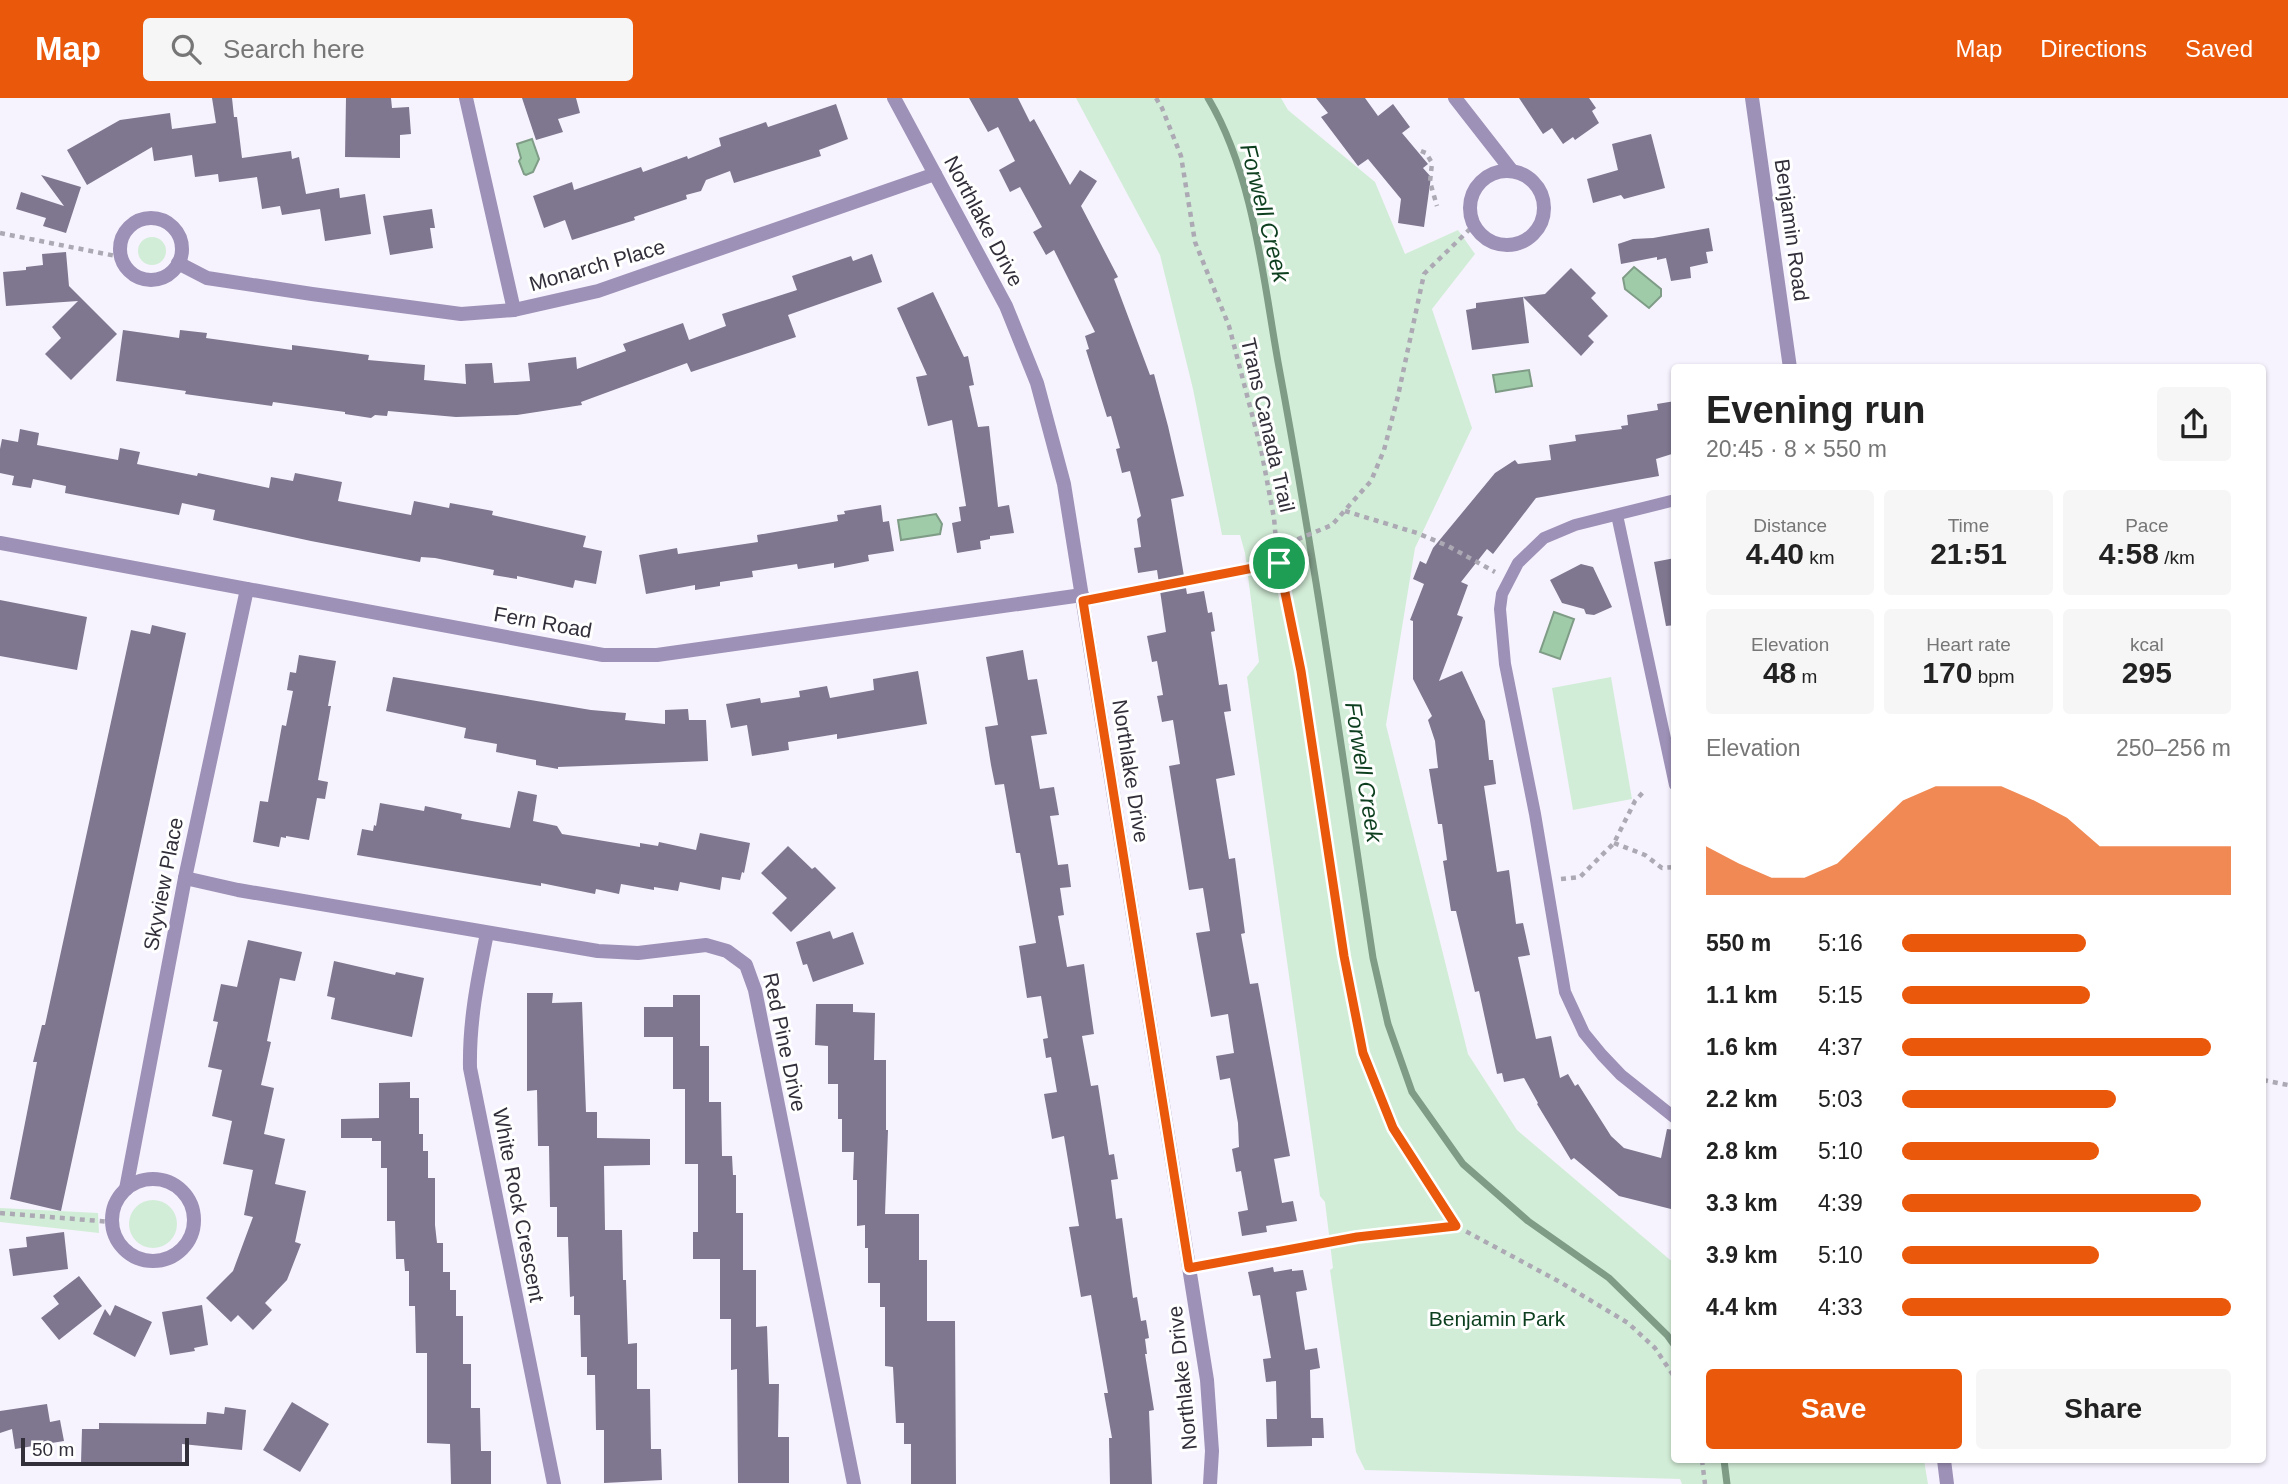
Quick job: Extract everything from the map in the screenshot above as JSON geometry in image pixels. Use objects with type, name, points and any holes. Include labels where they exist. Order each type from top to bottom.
[{"type":"street","points":[[466,98],[514,310]]},
{"type":"street","name":"Northlake Drive","points":[[894,98],[1006,306],[1037,383],[1064,484],[1209,1395],[1212,1451],[1210,1484]]},
{"type":"street","points":[[1455,98],[1512,171]]},
{"type":"street","name":"Benjamin Road","points":[[1752,98],[1789,364]]},
{"type":"street","points":[[1512,171],[1524,175],[1539,188],[1544,200],[1543,219],[1533,236],[1521,244],[1502,246],[1482,236],[1473,226],[1469,207],[1472,194],[1479,183],[1499,172],[1512,171]]},
{"type":"street","name":"Monarch Place","points":[[178,263],[207,278],[340,298],[461,314],[514,310],[598,291],[935,174]]},
{"type":"street","points":[[155,218],[172,226],[178,234],[182,254],[178,263],[163,278],[153,280],[133,274],[121,257],[122,237],[135,222],[155,218]]},
{"type":"street","name":"Fern Road","points":[[0,543],[603,655],[657,654],[1083,598]]},
{"type":"street","name":"Skyview Place","points":[[112,1222],[117,1200],[126,1189],[185,878],[247,589]]},
{"type":"street","name":"Red Pine Drive","points":[[185,878],[238,890],[598,951],[638,953],[706,945],[727,951],[746,965],[755,990],[854,1484]]},
{"type":"street","name":"White Rock Crescent","points":[[487,933],[473,1003],[470,1068],[554,1484]]},
{"type":"street","points":[[112,1222],[123,1248],[133,1256],[147,1261],[165,1259],[178,1253],[187,1242],[194,1225],[193,1210],[181,1189],[154,1178],[140,1181],[126,1189]]},
{"type":"street","points":[[1944,1463],[1947,1484]]},
{"type":"lane","points":[[1671,501],[1567,527],[1547,536],[1520,559],[1508,579],[1500,609],[1501,638],[1564,985],[1581,1027],[1602,1055],[1621,1075],[1671,1115]]},
{"type":"lane","points":[[1617,514],[1671,766]]},
{"type":"path","name":"Trans Canada Trail","points":[[1156,98],[1181,156],[1195,242],[1229,326],[1261,449],[1279,547],[1279,563],[1301,671],[1344,956],[1363,1053],[1393,1128],[1456,1226],[1569,1287],[1628,1323],[1655,1348],[1671,1372]]},
{"type":"path","points":[[1421,152],[1426,153],[1432,163],[1430,182],[1437,206]]},
{"type":"path","points":[[1279,547],[1332,525],[1371,481],[1384,450],[1424,274],[1473,226]]},
{"type":"path","points":[[0,233],[121,257]]},
{"type":"path","points":[[1345,511],[1417,533],[1448,546],[1508,579]]},
{"type":"path","points":[[1083,598],[1279,563]]},
{"type":"path","points":[[1546,881],[1580,877],[1614,843],[1635,802],[1645,790]]},
{"type":"path","points":[[1614,843],[1645,855],[1662,868],[1671,867]]},
{"type":"path","points":[[2266,1081],[2288,1086]]},
{"type":"path","points":[[0,1213],[112,1222]]},
{"type":"path","points":[[1189,1268],[1357,1237],[1456,1226]]},
{"type":"path","points":[[1702,1463],[1705,1484]]},
{"type":"green space","name":"Benjamin Park","points":[[1076,98],[1281,98],[1288,110],[1375,182],[1405,254],[1458,230],[1475,254],[1432,309],[1472,428],[1415,548],[1386,725],[1468,1054],[1517,1130],[1671,1261],[1671,1463],[1924,1463],[1928,1484],[1682,1484],[1680,1479],[1365,1470],[1356,1452],[1330,1270],[1333,1268],[1325,1202],[1320,1196],[1247,677],[1259,662],[1245,553],[1240,535],[1222,535],[1193,389],[1160,255]]},
{"type":"green space","points":[[152,237],[162,241],[166,251],[162,261],[152,265],[142,261],[138,251],[142,241]]},
{"type":"green space","points":[[1611,677],[1632,799],[1573,810],[1552,688]]},
{"type":"green space","points":[[153,1200],[170,1207],[177,1224],[170,1241],[153,1248],[136,1241],[129,1224],[136,1207]]},
{"type":"green space","points":[[0,1208],[98,1213],[99,1233],[0,1222]]},
{"type":"shaded area","points":[[532,139],[539,159],[533,172],[526,175],[519,161],[521,158],[517,144]]},
{"type":"shaded area","points":[[1634,267],[1661,289],[1661,296],[1649,308],[1625,289],[1623,278]]},
{"type":"shaded area","points":[[1529,370],[1532,386],[1496,392],[1493,375]]},
{"type":"shaded area","points":[[936,514],[942,524],[940,534],[901,540],[898,520]]},
{"type":"shaded area","points":[[1554,612],[1574,619],[1560,659],[1540,652]]},
{"type":"building","points":[[212,98],[232,98],[242,158],[291,151],[292,159],[299,157],[306,194],[339,188],[340,198],[365,194],[371,234],[325,241],[320,209],[282,215],[280,206],[262,209],[257,177],[219,182],[218,174],[195,177],[192,155],[154,161],[152,147],[87,185],[67,150],[120,120],[170,113],[172,129],[216,123]]},
{"type":"building","points":[[346,98],[391,98],[392,108],[409,107],[411,134],[400,135],[400,158],[345,157]]},
{"type":"building","points":[[522,98],[576,98],[580,113],[558,119],[563,132],[536,140]]},
{"type":"building","points":[[969,98],[1018,98],[1030,122],[1034,119],[1070,185],[1080,170],[1097,181],[1081,206],[1118,277],[1114,279],[1150,375],[1154,374],[1168,426],[1184,496],[1171,499],[1187,594],[1204,591],[1208,613],[1212,612],[1215,631],[1211,632],[1219,685],[1227,684],[1231,711],[1224,712],[1235,775],[1216,779],[1229,859],[1235,858],[1245,933],[1241,934],[1250,984],[1258,983],[1290,1156],[1274,1159],[1282,1203],[1293,1201],[1297,1221],[1266,1226],[1267,1232],[1242,1236],[1238,1212],[1248,1210],[1241,1171],[1236,1172],[1232,1149],[1239,1147],[1238,1123],[1230,1078],[1220,1080],[1216,1056],[1234,1053],[1228,1014],[1211,1017],[1196,933],[1210,931],[1203,888],[1189,890],[1169,766],[1180,764],[1173,720],[1162,722],[1157,696],[1163,695],[1157,661],[1152,662],[1147,636],[1166,632],[1157,570],[1138,573],[1134,548],[1141,547],[1137,519],[1141,516],[1130,471],[1122,473],[1116,449],[1120,448],[1111,416],[1107,417],[1086,350],[1089,349],[1085,336],[1095,332],[1054,250],[1046,255],[1033,232],[1042,227],[1020,187],[1010,192],[999,170],[1015,161],[998,127],[988,132]]},
{"type":"building","points":[[1316,98],[1365,98],[1378,116],[1393,104],[1410,127],[1402,133],[1428,164],[1423,168],[1431,177],[1424,227],[1398,223],[1401,199],[1368,159],[1358,166],[1321,117],[1328,113]]},
{"type":"building","points":[[1519,98],[1589,98],[1596,108],[1592,111],[1599,123],[1575,140],[1573,137],[1563,144],[1552,128],[1543,134]]},
{"type":"building","points":[[836,104],[848,139],[819,150],[821,156],[734,183],[730,171],[706,180],[701,191],[686,195],[687,199],[634,217],[635,220],[572,240],[565,220],[544,228],[533,196],[572,182],[574,190],[641,167],[643,172],[687,156],[688,159],[721,146],[719,138],[766,122],[768,127]]},
{"type":"building","points":[[1651,134],[1665,188],[1624,199],[1621,195],[1593,203],[1587,179],[1618,170],[1612,144]]},
{"type":"building","points":[[41,175],[81,187],[66,233],[43,226],[46,218],[16,209],[21,192],[64,206]]},
{"type":"building","points":[[432,209],[435,228],[430,228],[433,248],[390,255],[383,216]]},
{"type":"building","points":[[1709,228],[1713,251],[1706,252],[1708,263],[1690,267],[1691,278],[1671,281],[1666,258],[1657,260],[1657,257],[1621,264],[1618,244],[1633,239]]},
{"type":"building","points":[[66,252],[69,286],[117,334],[71,380],[45,354],[61,338],[52,327],[78,301],[6,306],[3,272],[43,265],[42,254]]},
{"type":"building","points":[[872,254],[882,282],[788,315],[796,337],[691,372],[687,363],[581,402],[582,405],[517,415],[456,417],[388,411],[387,416],[375,415],[371,418],[273,402],[272,406],[185,394],[186,391],[116,381],[123,330],[179,338],[180,330],[207,333],[206,338],[292,350],[292,345],[369,355],[368,360],[425,365],[424,380],[466,384],[465,364],[492,363],[494,383],[530,381],[528,363],[576,357],[577,369],[626,351],[623,344],[683,323],[689,340],[726,326],[722,314],[797,290],[792,276],[851,256],[853,261]]},
{"type":"building","points":[[1571,268],[1596,293],[1591,298],[1608,316],[1588,336],[1594,342],[1581,356],[1523,297],[1529,343],[1472,350],[1466,310],[1476,308],[1476,303],[1545,294]]},
{"type":"building","points":[[933,292],[964,357],[968,356],[974,385],[969,386],[978,427],[989,426],[998,507],[1009,505],[1014,533],[990,536],[990,539],[980,541],[981,549],[957,553],[952,523],[961,521],[959,507],[966,506],[952,420],[928,426],[916,377],[927,375],[897,308]]},
{"type":"building","points":[[1671,402],[1671,454],[1656,459],[1659,476],[1536,498],[1493,554],[1487,549],[1461,582],[1468,585],[1457,615],[1463,617],[1439,681],[1462,671],[1485,721],[1489,760],[1493,760],[1496,784],[1484,786],[1497,872],[1509,870],[1516,924],[1523,923],[1530,955],[1518,957],[1536,1039],[1551,1036],[1560,1078],[1568,1074],[1575,1086],[1578,1084],[1611,1136],[1624,1148],[1661,1158],[1667,1129],[1671,1130],[1671,1209],[1619,1196],[1574,1158],[1571,1160],[1524,1078],[1504,1082],[1502,1073],[1497,1074],[1479,991],[1475,992],[1456,911],[1451,911],[1443,861],[1447,860],[1442,824],[1438,824],[1429,769],[1438,768],[1435,741],[1428,720],[1432,716],[1413,679],[1413,621],[1410,620],[1424,584],[1413,579],[1420,561],[1426,564],[1433,548],[1495,473],[1515,460],[1518,464],[1551,460],[1549,445],[1576,441],[1575,435],[1622,429],[1621,426],[1628,425],[1627,415],[1658,410],[1657,404]]},
{"type":"building","points":[[20,429],[39,433],[37,445],[118,460],[120,448],[140,452],[137,464],[197,476],[198,473],[269,488],[271,477],[293,481],[295,473],[342,482],[338,501],[411,515],[414,501],[449,508],[450,503],[493,511],[492,515],[586,536],[583,547],[602,551],[596,584],[575,580],[573,588],[517,576],[517,579],[493,575],[494,570],[435,558],[421,557],[420,562],[311,541],[213,520],[215,510],[182,503],[179,515],[65,493],[66,486],[33,479],[31,488],[12,485],[14,476],[0,473],[0,449],[2,439],[18,442]]},
{"type":"building","points":[[881,505],[883,522],[889,521],[894,551],[868,555],[869,561],[834,568],[834,563],[798,569],[797,564],[752,571],[753,577],[720,582],[720,586],[695,590],[695,585],[646,594],[639,555],[677,548],[678,554],[758,542],[757,535],[838,521],[837,515],[845,514],[844,511]]},
{"type":"building","points":[[1671,559],[1671,625],[1666,626],[1654,562]]},
{"type":"building","points":[[1581,564],[1593,567],[1612,607],[1594,615],[1586,614],[1584,609],[1562,603],[1550,580]]},
{"type":"building","points":[[0,600],[87,617],[77,670],[0,656]]},
{"type":"building","points":[[152,625],[186,633],[61,1211],[10,1199],[37,1062],[33,1062],[42,1025],[45,1025],[131,630],[150,634]]},
{"type":"building","points":[[1023,650],[1028,680],[1037,679],[1047,734],[1031,736],[1040,789],[1054,787],[1059,815],[1050,816],[1058,865],[1068,864],[1071,887],[1060,888],[1064,915],[1058,916],[1067,967],[1084,964],[1094,1034],[1082,1036],[1091,1086],[1098,1085],[1109,1155],[1114,1154],[1118,1179],[1111,1180],[1116,1219],[1122,1218],[1133,1298],[1137,1297],[1141,1321],[1146,1320],[1149,1338],[1145,1339],[1145,1354],[1154,1410],[1149,1411],[1152,1484],[1110,1484],[1109,1438],[1112,1438],[1104,1393],[1108,1393],[1091,1295],[1081,1297],[1069,1227],[1079,1226],[1064,1136],[1052,1139],[1044,1094],[1057,1092],[1051,1057],[1046,1058],[1043,1039],[1048,1038],[1041,996],[1027,998],[1019,946],[1036,943],[1004,784],[995,785],[985,727],[998,725],[986,657]]},
{"type":"building","points":[[299,655],[336,661],[318,780],[328,782],[325,799],[317,798],[309,840],[281,837],[279,847],[253,842],[260,801],[268,802],[282,725],[286,726],[293,691],[287,690],[290,672],[296,673]]},
{"type":"building","points":[[918,671],[927,724],[837,739],[837,734],[788,742],[789,750],[752,756],[747,725],[731,728],[726,704],[760,698],[761,703],[800,697],[799,691],[827,686],[830,698],[874,690],[873,679]]},
{"type":"building","points":[[393,677],[591,710],[626,713],[625,720],[665,724],[665,710],[688,709],[689,720],[706,720],[708,761],[558,769],[536,765],[536,760],[496,752],[497,744],[464,738],[466,728],[386,711]]},
{"type":"building","points":[[518,791],[537,795],[533,821],[557,826],[562,834],[640,847],[640,843],[658,846],[659,842],[696,850],[700,833],[750,843],[744,873],[742,872],[740,880],[722,877],[720,890],[680,882],[678,891],[621,884],[619,894],[596,889],[595,894],[541,883],[541,886],[357,855],[362,829],[373,831],[380,803],[424,811],[425,806],[462,814],[461,819],[510,828]]},
{"type":"building","points":[[788,846],[836,888],[791,932],[772,913],[787,898],[761,873]]},
{"type":"building","points":[[830,931],[833,939],[853,932],[864,964],[813,982],[807,964],[803,965],[796,942]]},
{"type":"building","points":[[248,940],[302,952],[295,981],[280,978],[267,1041],[271,1042],[261,1085],[274,1088],[264,1134],[285,1139],[275,1184],[306,1191],[295,1242],[301,1244],[287,1280],[265,1303],[272,1310],[253,1330],[238,1315],[231,1322],[206,1298],[233,1271],[253,1217],[244,1215],[253,1170],[223,1164],[232,1121],[212,1116],[222,1070],[208,1067],[218,1022],[213,1021],[221,984],[237,987]]},
{"type":"building","points":[[334,961],[395,975],[396,972],[424,978],[412,1037],[331,1019],[335,998],[327,996]]},
{"type":"building","points":[[527,993],[553,993],[552,1003],[582,1002],[586,1112],[597,1112],[597,1138],[650,1139],[650,1165],[604,1166],[605,1230],[622,1230],[628,1344],[637,1343],[637,1389],[650,1389],[651,1449],[661,1449],[662,1480],[604,1483],[604,1430],[596,1430],[595,1375],[587,1375],[587,1357],[581,1357],[580,1315],[574,1315],[574,1296],[570,1297],[568,1237],[557,1237],[557,1207],[550,1207],[549,1146],[538,1146],[537,1090],[527,1091]]},
{"type":"building","points":[[673,995],[700,995],[700,1046],[709,1046],[709,1102],[721,1102],[722,1156],[732,1156],[733,1175],[736,1175],[736,1213],[743,1213],[743,1270],[756,1270],[756,1327],[767,1326],[769,1384],[779,1384],[778,1437],[789,1437],[789,1483],[738,1483],[737,1369],[731,1370],[731,1319],[720,1319],[720,1259],[693,1259],[693,1232],[698,1232],[698,1164],[685,1164],[685,1089],[673,1089],[673,1037],[644,1037],[644,1007],[673,1007]]},
{"type":"building","points":[[816,1004],[853,1004],[853,1012],[875,1013],[874,1060],[886,1060],[888,1130],[885,1214],[919,1214],[919,1260],[927,1260],[927,1321],[955,1321],[956,1484],[911,1484],[911,1444],[904,1444],[904,1423],[896,1423],[893,1367],[885,1366],[885,1307],[880,1307],[880,1283],[868,1283],[865,1225],[857,1226],[857,1180],[853,1180],[854,1152],[842,1152],[838,1084],[828,1084],[828,1046],[815,1045]]},
{"type":"building","points":[[410,1082],[410,1098],[419,1098],[419,1134],[423,1134],[423,1151],[428,1151],[428,1178],[435,1178],[435,1225],[437,1243],[443,1243],[443,1272],[450,1272],[450,1290],[456,1290],[456,1316],[463,1316],[463,1364],[471,1364],[471,1408],[480,1408],[481,1451],[491,1451],[491,1484],[451,1484],[450,1444],[427,1443],[427,1353],[416,1353],[415,1306],[409,1306],[409,1271],[405,1271],[404,1259],[396,1259],[395,1221],[387,1221],[387,1168],[381,1168],[381,1141],[372,1141],[372,1138],[341,1138],[341,1119],[379,1118],[379,1083]]},
{"type":"building","points":[[64,1232],[68,1269],[13,1276],[9,1249],[27,1247],[26,1237]]},
{"type":"building","points":[[1273,1267],[1274,1272],[1303,1270],[1307,1290],[1296,1292],[1305,1350],[1317,1348],[1320,1368],[1310,1370],[1311,1418],[1323,1418],[1324,1438],[1312,1438],[1312,1446],[1267,1447],[1266,1419],[1277,1419],[1276,1381],[1266,1382],[1263,1359],[1271,1358],[1260,1295],[1253,1296],[1248,1272]]},
{"type":"building","points":[[79,1276],[102,1306],[59,1340],[41,1318],[59,1304],[53,1296]]},
{"type":"building","points":[[115,1305],[152,1322],[135,1357],[93,1334],[105,1309],[110,1316]]},
{"type":"building","points":[[202,1305],[208,1345],[194,1348],[195,1351],[170,1355],[162,1312]]},
{"type":"building","points":[[292,1402],[329,1424],[300,1472],[263,1450]]},
{"type":"building","points":[[47,1404],[50,1422],[60,1420],[64,1441],[15,1449],[12,1429],[0,1433],[0,1411]]},
{"type":"building","points":[[225,1407],[246,1410],[242,1450],[182,1444],[182,1464],[81,1463],[82,1429],[99,1429],[99,1423],[206,1424],[207,1412],[224,1414]]},
{"type":"waterway","name":"Forwell Creek","points":[[1208,98],[1236,159],[1254,226],[1316,585],[1373,958],[1388,1024],[1412,1092],[1463,1164],[1528,1221],[1609,1278],[1671,1340]]},
{"type":"waterway","name":"Forwell Creek","points":[[1724,1463],[1727,1484]]},
{"type":"route","points":[[1279,563],[1301,671],[1344,956],[1363,1053],[1393,1128],[1436,1191],[1456,1226],[1357,1237],[1189,1268],[1083,601],[1279,563]]}]
